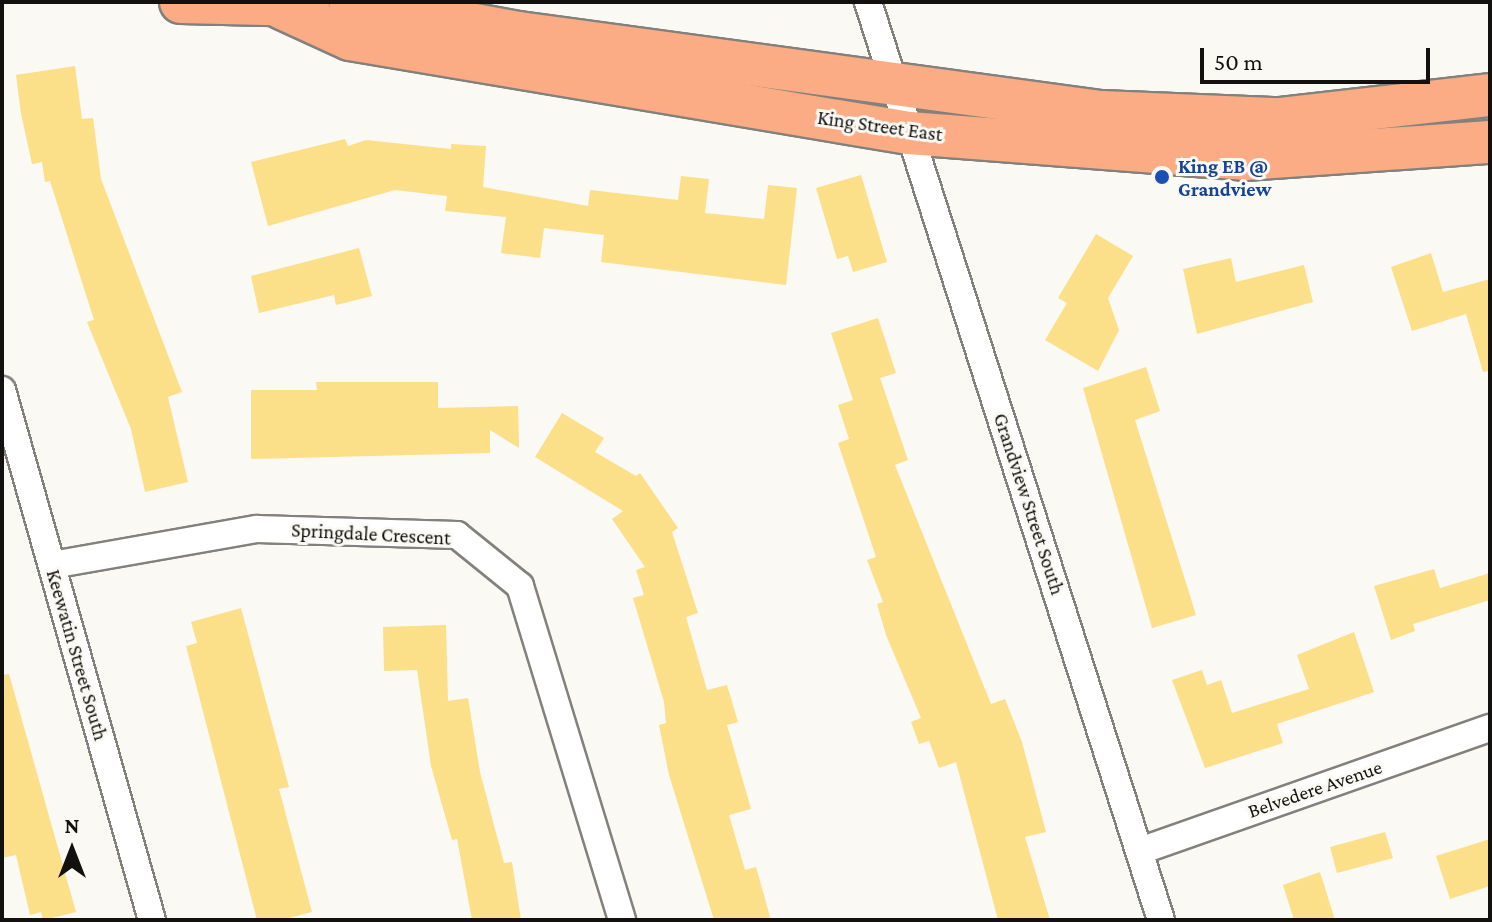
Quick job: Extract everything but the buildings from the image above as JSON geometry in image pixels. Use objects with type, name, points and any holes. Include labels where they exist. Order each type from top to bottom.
[{"type":"main road","name":"King Street East","points":[[181,2],[282,8],[343,2]]},
{"type":"main road","name":"King Street East","points":[[350,2],[896,87],[1101,112],[1279,119],[1490,95]]},
{"type":"main road","name":"King Street East","points":[[282,8],[350,39],[909,133],[1245,159],[1490,142]]},
{"type":"street","name":"Grandview Street South","points":[[868,2],[1161,920]]},
{"type":"street","name":"Keewatin Street South","points":[[2,390],[10,448],[52,565],[152,920]]},
{"type":"street","name":"Springdale Crescent","points":[[52,565],[257,529],[457,535],[520,586],[622,920]]},
{"type":"street","name":"Belvedere Avenue","points":[[1140,851],[1490,728]]},
{"type":"place","name":"King EB @ Grandview","points":[[1162,177]]}]
